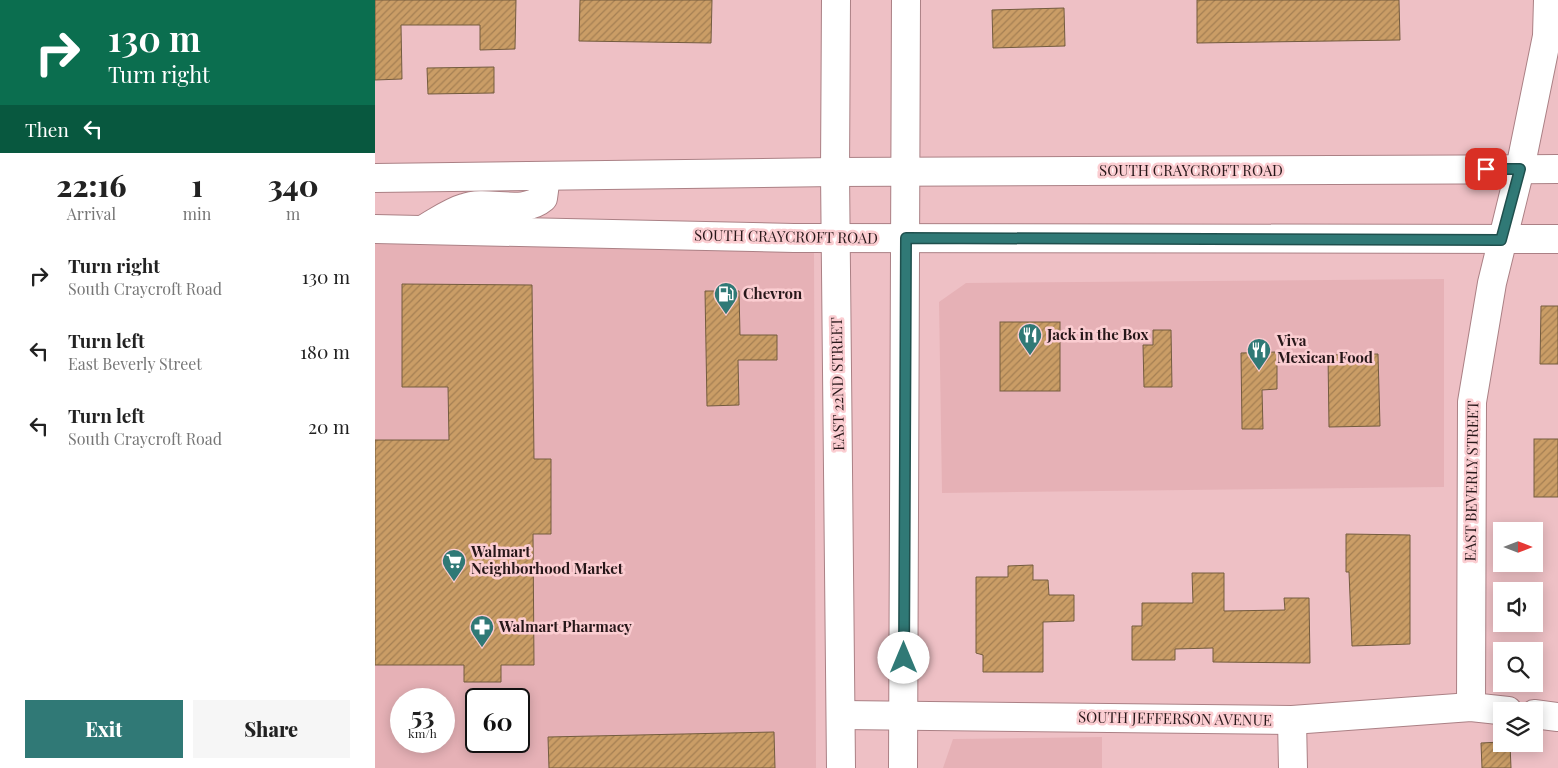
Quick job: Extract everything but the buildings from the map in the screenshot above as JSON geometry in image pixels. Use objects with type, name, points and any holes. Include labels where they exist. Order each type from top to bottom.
[{"type":"main road","name":"EAST 22ND STREET","points":[[836,0],[835,172],[841,768]]},
{"type":"main road","points":[[903,768],[906,0]]},
{"type":"main road","name":"EAST BEVERLY STREET","points":[[1471,707],[1472,402],[1501,240],[1520,169],[1547,36],[1548,0]]},
{"type":"main road","name":"SOUTH CRAYCROFT ROAD","points":[[375,178],[835,172],[1558,169]]},
{"type":"main road","points":[[421,230],[465,207],[526,206],[537,203],[543,198],[546,176]]},
{"type":"main road","name":"SOUTH CRAYCROFT ROAD","points":[[375,229],[836,238],[1558,239]]},
{"type":"main road","name":"SOUTH JEFFERSON AVENUE","points":[[841,715],[1292,720],[1471,707],[1493,709]]},
{"type":"main road","points":[[1543,715],[1558,717]]},
{"type":"main road","points":[[1292,720],[1293,768]]},
{"type":"shaded area","points":[[375,244],[814,251],[816,768],[375,768]]},
{"type":"shaded area","points":[[1444,279],[1444,487],[942,493],[939,302],[966,283]]},
{"type":"shaded area","points":[[1102,737],[1102,768],[943,768],[953,739]]},
{"type":"place","name":"Chevron","points":[[726,315]]},
{"type":"place","name":"Jack in the Box","points":[[1030,356]]},
{"type":"place","name":"Viva Mexican Food","points":[[1259,371]]},
{"type":"place","name":"Walmart Neighborhood Market","points":[[454,582]]},
{"type":"place","name":"Walmart Pharmacy","points":[[482,648]]},
{"type":"route","points":[[904,658],[906,238],[1501,240],[1520,169],[1486,169]]}]
